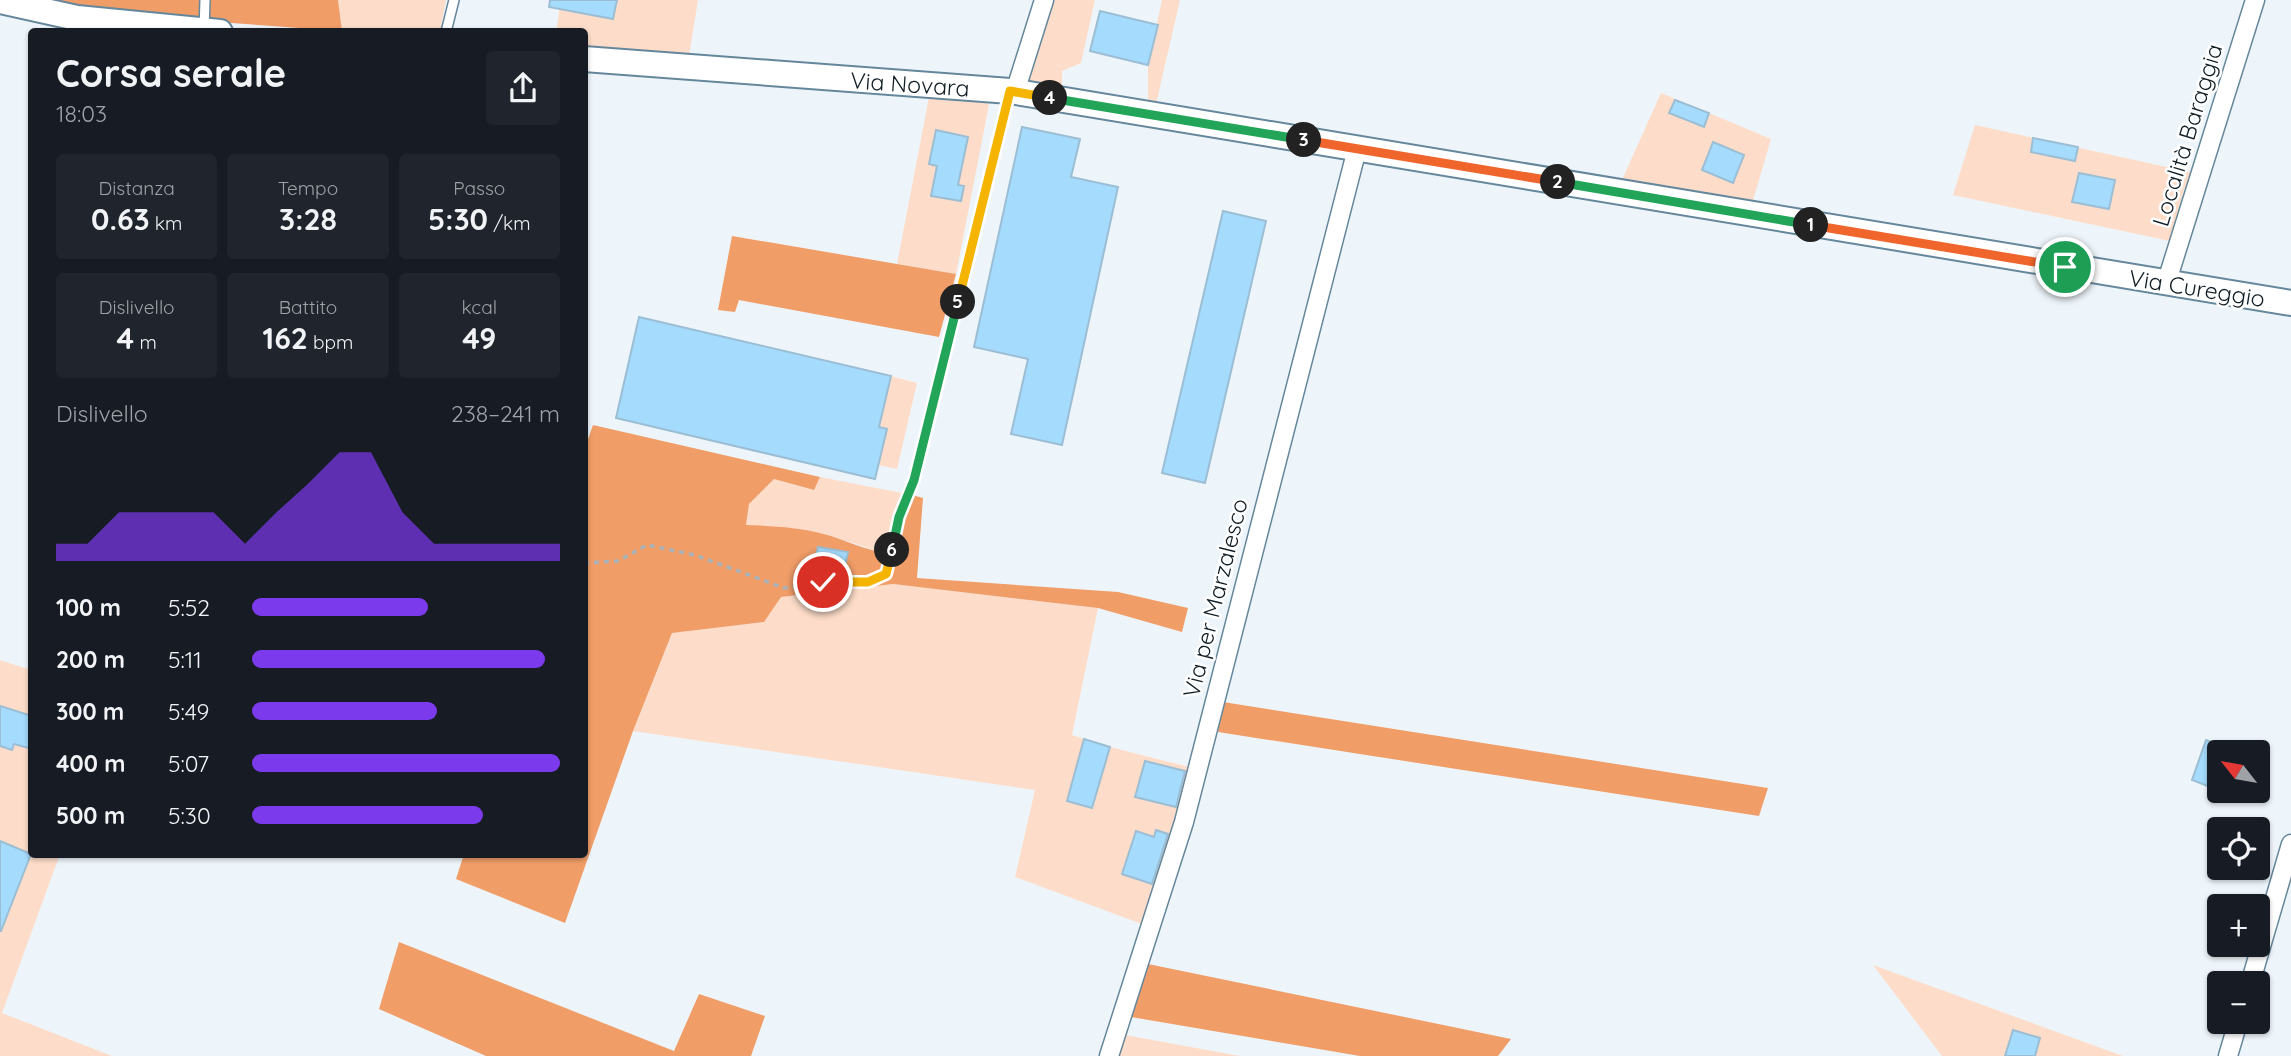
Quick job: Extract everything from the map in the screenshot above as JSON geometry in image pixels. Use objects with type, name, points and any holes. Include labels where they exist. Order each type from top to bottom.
[{"type":"main road","points":[[0,1],[77,18],[160,28]]},
{"type":"main road","name":"Via Novara","points":[[588,59],[1012,92],[1357,149]]},
{"type":"main road","name":"Via Cureggio","points":[[1357,149],[2291,303]]},
{"type":"street","points":[[1012,92],[1044,0]]},
{"type":"street","name":"Località Baraggia","points":[[2166,284],[2255,0]]},
{"type":"street","name":"Via per Marzalesco","points":[[1109,1056],[1184,822],[1357,149]]},
{"type":"street","points":[[2254,971],[2291,844]]},
{"type":"street","points":[[2228,1056],[2234,1034]]},
{"type":"lane","points":[[205,0],[211,28]]},
{"type":"lane","points":[[447,28],[454,0]]},
{"type":"lane","points":[[914,480],[1012,92]]},
{"type":"path","points":[[588,563],[618,561],[647,545],[695,555],[784,588],[823,582],[868,582],[886,574],[899,517],[914,480]]},
{"type":"shaded area","points":[[48,0],[338,0],[342,28],[300,28],[132,16]]},
{"type":"shaded area","points":[[338,0],[446,0],[441,28],[342,28]]},
{"type":"shaded area","points":[[561,0],[698,0],[689,56],[588,47],[588,28],[557,28]]},
{"type":"shaded area","points":[[1052,0],[1095,0],[1081,63],[1062,71],[1062,89],[1025,82]]},
{"type":"shaded area","points":[[1162,0],[1180,0],[1156,104],[1148,100],[1148,65]]},
{"type":"shaded area","points":[[930,92],[985,98],[989,105],[956,274],[897,264]]},
{"type":"shaded area","points":[[1661,93],[1771,139],[1752,204],[1621,182]]},
{"type":"shaded area","points":[[1975,125],[2194,173],[2184,190],[2170,241],[1953,195]]},
{"type":"shaded area","points":[[732,236],[956,274],[939,337],[739,300],[735,312],[718,310]]},
{"type":"shaded area","points":[[891,376],[917,383],[897,469],[878,465],[879,427]]},
{"type":"shaded area","points":[[593,425],[820,477],[814,490],[774,479],[749,504],[746,525],[804,530],[876,551],[894,553],[901,519],[912,495],[923,498],[917,578],[1118,592],[1188,608],[1182,632],[1098,608],[893,584],[781,597],[764,622],[672,633],[633,731],[565,923],[456,879],[463,858],[588,858],[588,439]]},
{"type":"shaded area","points":[[820,477],[912,495],[901,519],[894,553],[883,553],[825,534],[746,525],[749,504],[774,479],[813,490]]},
{"type":"shaded area","points":[[893,584],[1098,608],[1072,735],[1084,739],[1067,801],[1093,808],[1110,747],[1193,768],[1147,926],[1015,877],[1035,790],[633,731],[672,633],[764,622],[780,597]]},
{"type":"shaded area","points":[[0,660],[28,669],[28,858],[59,858],[2,1013],[112,1056],[0,1056]]},
{"type":"shaded area","points":[[1223,702],[1768,788],[1759,816],[1218,732]]},
{"type":"shaded area","points":[[399,942],[674,1051],[699,994],[765,1016],[751,1056],[486,1056],[379,1009]]},
{"type":"shaded area","points":[[1148,964],[1511,1039],[1498,1056],[1360,1056],[1131,1017]]},
{"type":"shaded area","points":[[1873,965],[2123,1056],[1942,1056]]},
{"type":"shaded area","points":[[1125,1035],[1240,1056],[1119,1056]]},
{"type":"building","points":[[550,0],[617,0],[613,19],[549,7]]},
{"type":"building","points":[[1100,11],[1158,25],[1148,65],[1090,51]]},
{"type":"building","points":[[1675,100],[1709,113],[1704,127],[1669,113]]},
{"type":"building","points":[[1022,127],[1080,139],[1071,177],[1118,187],[1062,445],[1011,434],[1028,359],[974,347]]},
{"type":"building","points":[[936,130],[968,137],[958,185],[964,186],[961,201],[931,196],[937,166],[929,164]]},
{"type":"building","points":[[2033,138],[2078,147],[2075,161],[2031,152]]},
{"type":"building","points":[[1713,142],[1744,155],[1733,183],[1702,170]]},
{"type":"building","points":[[2079,173],[2115,180],[2109,209],[2072,202]]},
{"type":"building","points":[[1223,211],[1266,221],[1205,483],[1162,473]]},
{"type":"building","points":[[639,317],[891,376],[879,427],[887,429],[875,479],[616,418]]},
{"type":"building","points":[[818,547],[848,552],[844,570],[814,565]]},
{"type":"building","points":[[0,706],[28,715],[28,748],[14,744],[12,750],[0,746]]},
{"type":"building","points":[[1084,739],[1110,747],[1092,808],[1067,801]]},
{"type":"building","points":[[2206,740],[2207,786],[2192,780]]},
{"type":"building","points":[[1145,761],[1185,771],[1176,807],[1135,797]]},
{"type":"building","points":[[1156,830],[1168,834],[1152,884],[1122,874],[1136,831],[1154,837]]},
{"type":"building","points":[[0,841],[28,853],[29,858],[0,931]]},
{"type":"building","points":[[2013,1030],[2040,1038],[2035,1056],[2005,1056]]},
{"type":"route","points":[[823,582],[868,582],[886,574],[899,517],[914,480],[1010,91],[2065,267]]}]
